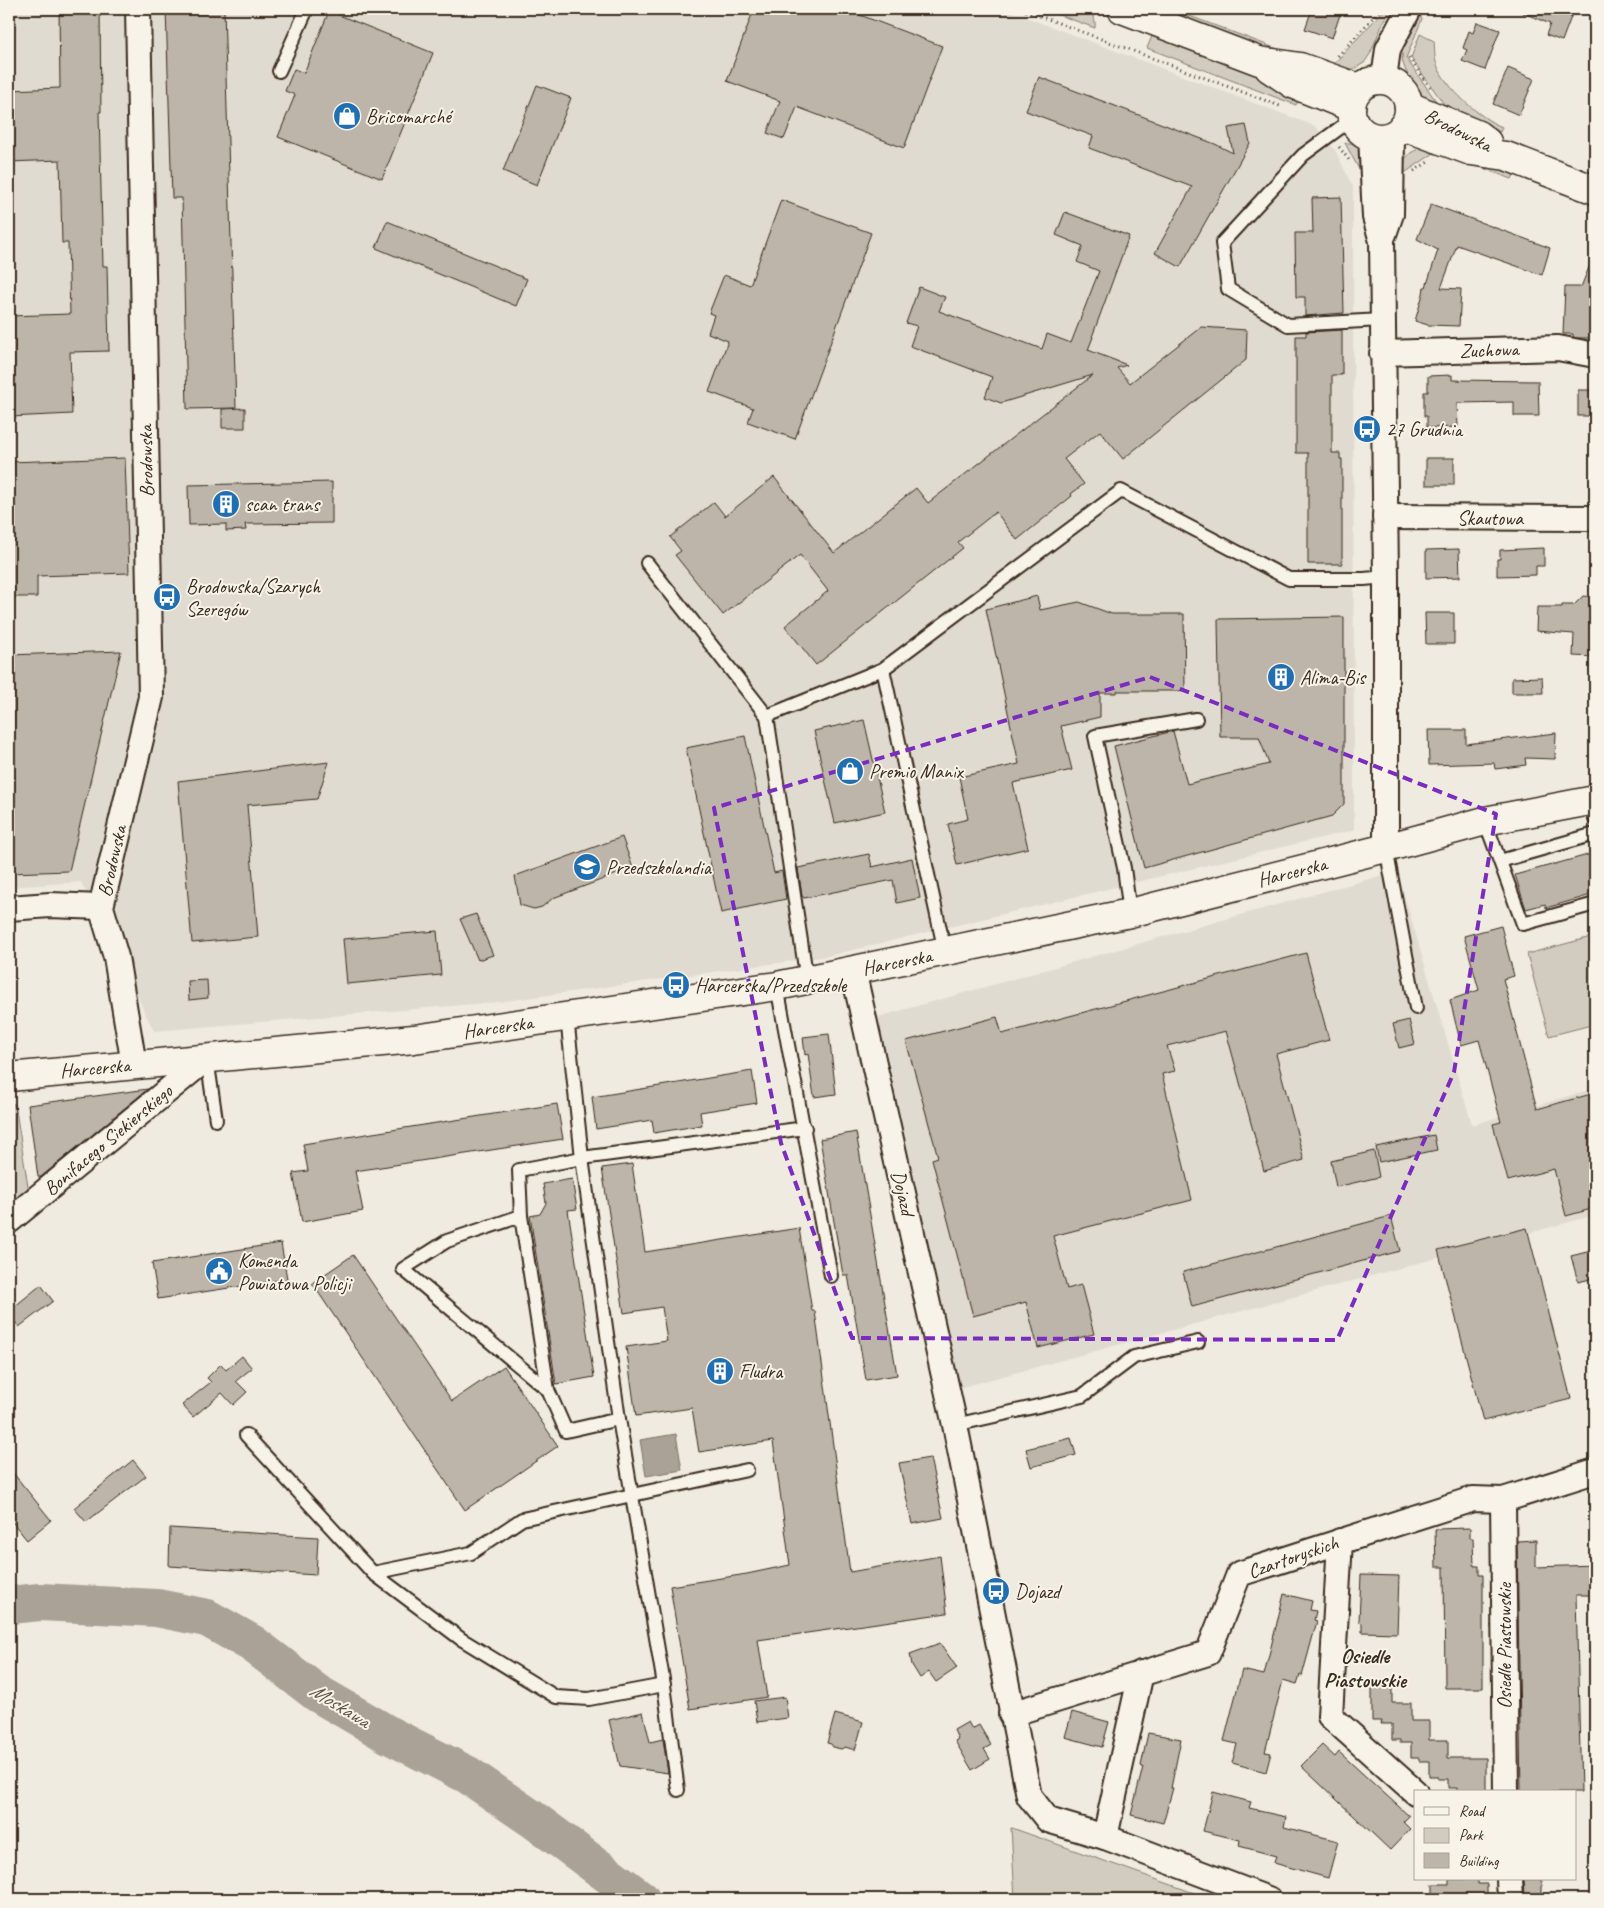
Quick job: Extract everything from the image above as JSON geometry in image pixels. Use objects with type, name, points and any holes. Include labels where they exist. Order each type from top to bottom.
[{"type":"street","name":"Brodowska","points":[[101,907],[150,697],[138,9]]},
{"type":"street","name":"Brodowska","points":[[1122,9],[1259,61],[1300,67],[1378,112],[1478,135],[1506,156],[1595,190]]},
{"type":"street","points":[[1386,848],[1386,577],[1382,241],[1375,217],[1378,112],[1388,49],[1409,9]]},
{"type":"street","name":"Zuchowa","points":[[1382,353],[1558,348],[1595,356]]},
{"type":"street","name":"Skautowa","points":[[1385,517],[1595,518]]},
{"type":"street","name":"Harcerska","points":[[9,1077],[414,1039],[808,981],[1130,913],[1485,821],[1594,806]]},
{"type":"street","points":[[9,908],[50,905],[101,907],[116,957],[134,1065]]},
{"type":"street","name":"Dojazd","points":[[853,970],[954,1425],[1029,1796],[1048,1820],[1105,1837]]},
{"type":"street","name":"Bonifacego Siekierskiego","points":[[9,1221],[207,1058]]},
{"type":"street","name":"Czartoryskich","points":[[1011,1714],[1208,1653],[1239,1574],[1473,1499],[1503,1500],[1595,1471]]},
{"type":"street","name":"Osiedle Piastowskie","points":[[1503,1500],[1506,1790]]},
{"type":"street","points":[[1340,1541],[1330,1716],[1414,1791]]},
{"type":"street","points":[[1141,1673],[1105,1837],[1268,1899]]},
{"type":"street","points":[[1509,1880],[1510,1899]]},
{"type":"lane","points":[[279,71],[306,9]]},
{"type":"lane","points":[[1378,112],[1330,135],[1303,155],[1222,243],[1228,289],[1288,325],[1382,320]]},
{"type":"lane","points":[[767,716],[883,669],[1122,491],[1289,578],[1364,579],[1386,577]]},
{"type":"lane","points":[[647,563],[767,716],[808,981]]},
{"type":"lane","points":[[883,669],[945,952]]},
{"type":"lane","points":[[1130,913],[1124,868],[1095,736],[1196,719]]},
{"type":"lane","points":[[1485,821],[1523,924],[1595,904]]},
{"type":"lane","points":[[1500,861],[1595,834]]},
{"type":"lane","points":[[1386,848],[1416,1008]]},
{"type":"lane","points":[[777,986],[831,1276]]},
{"type":"lane","points":[[567,1017],[582,1158],[619,1419],[664,1685],[678,1790]]},
{"type":"lane","points":[[207,1058],[216,1120]]},
{"type":"lane","points":[[619,1419],[566,1431],[548,1390],[522,1216],[519,1170],[582,1158],[804,1128]]},
{"type":"lane","points":[[522,1216],[447,1241],[403,1269],[548,1390]]},
{"type":"lane","points":[[954,1425],[1082,1396],[1134,1357],[1198,1342]]},
{"type":"lane","points":[[246,1435],[374,1573],[461,1639],[556,1696],[589,1698],[664,1685]]},
{"type":"lane","points":[[374,1573],[471,1553],[522,1519],[747,1470]]},
{"type":"path","points":[[1021,9],[1282,107]]},
{"type":"path","points":[[1335,59],[1381,9]]},
{"type":"path","points":[[1411,51],[1409,59],[1432,90]]},
{"type":"path","points":[[1330,135],[1348,157],[1352,165]]},
{"type":"path","points":[[1410,174],[1431,161]]},
{"type":"highlighted area","points":[[1150,677],[1496,814],[1454,1072],[1337,1340],[852,1338],[781,1143],[714,808]]},
{"type":"shaded area","points":[[9,9],[1004,9],[1315,126],[1335,150],[1353,187],[1354,830],[828,956],[498,1002],[154,1031],[81,882],[9,887]]},
{"type":"shaded area","points":[[1397,871],[1472,1125],[1595,1088],[1595,1215],[959,1388],[878,1017]]},
{"type":"shaded area","points":[[676,1434],[682,1470],[646,1476],[640,1440]]},
{"type":"green space","points":[[1043,9],[1085,9],[1093,17],[1095,28]]},
{"type":"green space","points":[[1158,9],[1171,9],[1312,62],[1264,49]]},
{"type":"green space","points":[[1385,9],[1392,9],[1383,23],[1370,54],[1364,63],[1350,71],[1329,69]]},
{"type":"green space","points":[[1419,14],[1422,19],[1406,58],[1441,108],[1420,97],[1403,64],[1402,56],[1405,41]]},
{"type":"green space","points":[[1153,34],[1255,73],[1300,95],[1296,105],[1147,48]]},
{"type":"green space","points":[[1420,34],[1434,41],[1436,62],[1441,74],[1448,83],[1474,110],[1502,127],[1500,132],[1444,104],[1411,58]]},
{"type":"green space","points":[[1345,143],[1351,143],[1361,149],[1361,173]]},
{"type":"green space","points":[[1424,148],[1440,149],[1406,172],[1402,172],[1405,159],[1411,153]]},
{"type":"green space","points":[[1453,157],[1515,172],[1512,179]]},
{"type":"green space","points":[[1595,936],[1595,1024],[1549,1036],[1527,954]]},
{"type":"green space","points":[[9,1104],[15,1104],[29,1193],[9,1208]]},
{"type":"green space","points":[[1012,1828],[1211,1899],[1015,1899]]},
{"type":"building","points":[[59,9],[100,9],[101,112],[99,112],[103,266],[107,266],[109,351],[70,352],[72,414],[9,417],[9,316],[70,314],[68,243],[62,243],[60,160],[9,162],[9,90],[60,88]]},
{"type":"building","points":[[166,9],[224,9],[236,408],[187,409],[182,198],[172,198]]},
{"type":"building","points":[[754,9],[844,9],[942,46],[904,148],[797,107],[784,139],[767,133],[780,101],[727,81]]},
{"type":"building","points":[[1312,9],[1342,9],[1332,38],[1305,29]]},
{"type":"building","points":[[1514,9],[1574,9],[1562,41],[1546,35],[1550,24]]},
{"type":"building","name":"Bricomarché","points":[[329,11],[433,53],[382,179],[278,137],[295,95],[285,91],[294,69],[304,73]]},
{"type":"building","points":[[1477,22],[1500,30],[1485,70],[1462,61],[1467,50],[1463,48],[1469,31],[1473,33]]},
{"type":"building","points":[[1508,68],[1534,79],[1519,115],[1493,104]]},
{"type":"building","points":[[1039,77],[1215,144],[1233,153],[1228,128],[1246,125],[1250,143],[1180,267],[1155,253],[1192,187],[1089,148],[1093,136],[1026,111]]},
{"type":"building","points":[[537,85],[571,98],[537,185],[503,171]]},
{"type":"building","points":[[1341,197],[1344,313],[1305,316],[1305,297],[1296,297],[1295,233],[1313,233],[1312,198]]},
{"type":"building","points":[[781,200],[871,233],[795,439],[748,422],[753,408],[709,392],[728,341],[708,333],[714,315],[709,313],[724,275],[750,285]]},
{"type":"building","points":[[1431,204],[1550,248],[1542,275],[1457,245],[1441,288],[1461,289],[1459,326],[1428,325],[1415,321],[1424,287],[1426,287],[1438,250],[1417,239]]},
{"type":"building","points":[[1065,212],[1129,236],[1088,350],[1127,365],[1117,368],[1130,383],[1201,327],[1247,330],[1246,360],[1123,459],[1100,431],[1064,459],[1084,484],[1071,494],[1072,496],[1017,540],[996,512],[958,542],[963,548],[816,665],[785,626],[828,591],[800,555],[723,615],[675,555],[681,551],[670,537],[714,502],[725,516],[774,477],[834,553],[916,488],[928,503],[1093,375],[1001,403],[985,397],[992,377],[910,346],[917,326],[906,323],[919,287],[945,297],[939,311],[1042,349],[1047,334],[1071,343],[1099,271],[1077,262],[1083,246],[1056,235]]},
{"type":"building","points":[[387,221],[527,279],[516,306],[376,248]]},
{"type":"building","points":[[1594,255],[1595,338],[1577,338],[1573,337],[1573,334],[1563,334],[1565,287],[1581,287]]},
{"type":"building","points":[[1342,330],[1342,375],[1332,375],[1332,453],[1340,453],[1340,459],[1342,459],[1342,564],[1308,564],[1308,453],[1296,453],[1296,336],[1306,336],[1306,332]]},
{"type":"building","points":[[1452,375],[1452,380],[1538,381],[1539,416],[1514,416],[1514,402],[1457,403],[1458,427],[1427,428],[1427,416],[1424,416],[1424,392],[1428,392],[1428,376]]},
{"type":"building","points":[[1578,390],[1595,390],[1595,416],[1578,416]]},
{"type":"building","points":[[245,408],[245,428],[222,428],[222,409]]},
{"type":"building","points":[[125,458],[129,573],[37,576],[37,597],[9,597],[9,462]]},
{"type":"building","points":[[1426,458],[1454,458],[1454,485],[1426,485]]},
{"type":"building","points":[[332,482],[332,523],[245,524],[246,530],[226,531],[226,524],[189,525],[188,485]]},
{"type":"building","points":[[1544,548],[1544,566],[1536,566],[1536,575],[1497,576],[1497,559],[1500,559],[1500,550]]},
{"type":"building","points":[[1459,549],[1460,577],[1426,578],[1426,550]]},
{"type":"building","points":[[1037,596],[1040,610],[1079,602],[1112,614],[1184,614],[1185,691],[1117,691],[1117,693],[1100,693],[1100,717],[1061,726],[1072,770],[1013,783],[1028,848],[957,865],[948,824],[968,819],[959,777],[1019,764],[986,609]]},
{"type":"building","points":[[1583,596],[1595,597],[1595,657],[1573,656],[1574,634],[1536,631],[1537,607],[1574,605]]},
{"type":"building","points":[[1425,613],[1454,613],[1454,644],[1426,644]]},
{"type":"building","points":[[1344,617],[1344,804],[1332,816],[1144,868],[1114,746],[1173,731],[1187,784],[1269,764],[1259,737],[1220,737],[1218,619]]},
{"type":"building","points":[[121,651],[69,871],[9,873],[9,655]]},
{"type":"building","points":[[1542,677],[1543,693],[1512,693],[1512,678]]},
{"type":"building","name":"Premio Manix","points":[[864,720],[885,812],[835,823],[814,731]]},
{"type":"building","points":[[1428,730],[1466,730],[1466,744],[1556,733],[1555,759],[1525,758],[1526,765],[1495,769],[1494,763],[1429,765]]},
{"type":"building","points":[[745,736],[774,873],[782,871],[786,899],[721,913],[686,748]]},
{"type":"building","points":[[329,762],[317,799],[247,805],[258,937],[192,943],[178,781]]},
{"type":"building","name":"Przedszkolandia","points":[[622,837],[633,868],[553,898],[542,907],[534,909],[520,905],[515,876]]},
{"type":"building","points":[[1595,853],[1595,890],[1590,891],[1591,895],[1546,908],[1545,904],[1526,909],[1515,875]]},
{"type":"building","points":[[869,854],[872,867],[912,858],[920,898],[897,903],[893,880],[804,898],[802,896],[798,868]]},
{"type":"building","points":[[476,914],[493,955],[478,960],[460,919]]},
{"type":"building","points":[[1501,926],[1514,976],[1503,979],[1537,1109],[1595,1093],[1595,1208],[1566,1216],[1554,1169],[1508,1181],[1493,1124],[1501,1122],[1479,1040],[1461,1045],[1450,1000],[1479,990],[1464,936]]},
{"type":"building","points":[[437,931],[441,975],[347,984],[343,939]]},
{"type":"building","points":[[1306,953],[1329,1040],[1276,1054],[1304,1160],[1264,1171],[1226,1031],[1167,1046],[1175,1071],[1162,1074],[1192,1200],[1053,1236],[1067,1289],[1081,1285],[1094,1334],[1038,1348],[1026,1302],[973,1316],[932,1159],[938,1157],[906,1041],[997,1017],[1002,1034]]},
{"type":"building","points":[[207,980],[208,998],[189,1000],[188,981]]},
{"type":"building","points":[[1409,1020],[1415,1044],[1399,1048],[1393,1024]]},
{"type":"building","points":[[829,1034],[836,1094],[814,1097],[808,1054],[805,1055],[803,1037]]},
{"type":"building","points":[[752,1071],[757,1103],[700,1112],[702,1125],[654,1133],[652,1120],[596,1129],[592,1097]]},
{"type":"building","points":[[148,1089],[41,1177],[38,1177],[28,1105]]},
{"type":"building","points":[[557,1104],[563,1139],[355,1171],[363,1211],[302,1222],[293,1173],[308,1171],[303,1144]]},
{"type":"building","points":[[856,1132],[897,1375],[866,1380],[848,1275],[843,1275],[820,1139]]},
{"type":"building","points":[[1434,1135],[1437,1150],[1379,1162],[1376,1147]]},
{"type":"building","points":[[1374,1151],[1379,1177],[1336,1187],[1331,1161]]},
{"type":"building","points":[[632,1164],[645,1252],[799,1228],[812,1311],[815,1311],[850,1572],[940,1556],[947,1613],[758,1640],[767,1697],[690,1709],[670,1586],[790,1565],[773,1441],[699,1452],[692,1408],[636,1416],[626,1347],[667,1341],[662,1307],[624,1313],[602,1168]]},
{"type":"building","points":[[572,1179],[577,1209],[568,1210],[594,1377],[556,1384],[530,1216],[540,1214],[546,1203],[543,1184]]},
{"type":"building","points":[[1391,1216],[1400,1251],[1192,1307],[1183,1272]]},
{"type":"building","points":[[1527,1228],[1571,1399],[1483,1421],[1438,1250]]},
{"type":"building","name":"Komenda Powiatowa Policji","points":[[281,1243],[287,1279],[158,1299],[152,1263]]},
{"type":"building","points":[[1595,1250],[1595,1278],[1578,1282],[1571,1256]]},
{"type":"building","points":[[353,1255],[452,1401],[504,1366],[558,1446],[465,1510],[312,1283]]},
{"type":"building","points":[[41,1285],[53,1301],[19,1327],[9,1314],[9,1311]]},
{"type":"building","points":[[242,1356],[252,1368],[236,1381],[247,1392],[233,1405],[222,1393],[193,1417],[182,1405],[211,1382],[207,1378],[221,1364],[226,1370]]},
{"type":"building","points":[[1071,1438],[1076,1455],[1031,1467],[1026,1449]]},
{"type":"building","points":[[930,1458],[943,1518],[912,1524],[899,1463]]},
{"type":"building","points":[[133,1460],[146,1476],[86,1522],[74,1508]]},
{"type":"building","points":[[9,1468],[51,1520],[27,1540],[9,1518]]},
{"type":"building","points":[[170,1528],[318,1537],[316,1575],[169,1566]]},
{"type":"building","points":[[1470,1528],[1470,1538],[1473,1538],[1474,1566],[1479,1566],[1479,1575],[1483,1575],[1483,1688],[1445,1688],[1444,1567],[1436,1567],[1435,1529]]},
{"type":"building","points":[[1536,1540],[1536,1567],[1595,1565],[1595,1595],[1576,1595],[1581,1792],[1576,1792],[1576,1790],[1521,1790],[1517,1541]]},
{"type":"building","points":[[1361,1575],[1399,1576],[1397,1633],[1362,1632],[1362,1623],[1359,1622]]},
{"type":"building","points":[[1284,1594],[1312,1601],[1310,1610],[1316,1611],[1314,1620],[1317,1621],[1302,1676],[1300,1675],[1297,1684],[1283,1680],[1265,1752],[1271,1753],[1266,1772],[1232,1763],[1237,1744],[1224,1741],[1242,1670],[1264,1675]]},
{"type":"building","points":[[940,1643],[957,1668],[936,1682],[929,1672],[920,1678],[912,1665],[910,1654]]},
{"type":"building","points":[[1372,1686],[1392,1686],[1392,1703],[1411,1703],[1411,1721],[1429,1721],[1429,1740],[1448,1740],[1448,1758],[1486,1758],[1486,1790],[1457,1790],[1457,1788],[1448,1788],[1448,1779],[1438,1779],[1438,1776],[1429,1776],[1429,1761],[1419,1761],[1419,1758],[1411,1758],[1411,1743],[1400,1743],[1400,1740],[1392,1740],[1392,1724],[1381,1724],[1382,1721],[1372,1721]]},
{"type":"building","points":[[785,1697],[788,1718],[757,1722],[754,1701]]},
{"type":"building","points":[[643,1712],[650,1742],[663,1739],[668,1773],[620,1766],[609,1720]]},
{"type":"building","points":[[1072,1712],[1109,1722],[1102,1747],[1065,1737]]},
{"type":"building","points":[[835,1714],[863,1722],[855,1750],[845,1747],[841,1749],[833,1747],[827,1743]]},
{"type":"building","points":[[968,1722],[972,1729],[979,1725],[991,1745],[984,1749],[990,1759],[972,1770],[955,1741],[958,1739],[954,1730]]},
{"type":"building","points":[[1148,1733],[1181,1739],[1171,1788],[1173,1788],[1163,1823],[1131,1815],[1143,1767],[1141,1766]]},
{"type":"building","points":[[1322,1745],[1335,1757],[1339,1752],[1409,1816],[1403,1822],[1410,1829],[1390,1850],[1301,1766]]},
{"type":"building","points":[[1213,1792],[1251,1802],[1249,1808],[1258,1810],[1258,1812],[1286,1817],[1284,1827],[1338,1841],[1328,1878],[1274,1863],[1276,1856],[1239,1846],[1240,1840],[1203,1831]]},
{"type":"building","points":[[1449,1880],[1478,1880],[1478,1884],[1487,1884],[1487,1899],[1433,1899],[1433,1884],[1449,1884]]},
{"type":"building","points":[[1523,1880],[1542,1880],[1542,1895],[1524,1896]]},
{"type":"waterway","name":"Moskawa","points":[[9,1605],[40,1602],[157,1608],[207,1618],[253,1644],[317,1693],[389,1735],[468,1775],[534,1820],[641,1899]]},
{"type":"place","name":"Bricomarché","points":[[347,116]]},
{"type":"place","name":"27 Grudnia","points":[[1367,429]]},
{"type":"place","name":"scan trans","points":[[226,504]]},
{"type":"place","name":"Brodowska/Szarych Szeregów","points":[[167,597]]},
{"type":"place","name":"Alima-Bis","points":[[1281,677]]},
{"type":"place","name":"Premio Manix","points":[[850,771]]},
{"type":"place","name":"Przedszkolandia","points":[[587,867]]},
{"type":"place","name":"Harcerska/Przedszkole","points":[[676,985]]},
{"type":"place","name":"Komenda Powiatowa Policji","points":[[219,1271]]},
{"type":"place","name":"Fludra","points":[[720,1371]]},
{"type":"place","name":"Dojazd","points":[[996,1591]]},
{"type":"district","name":"Osiedle Piastowskie","points":[[1365,1668]]}]
